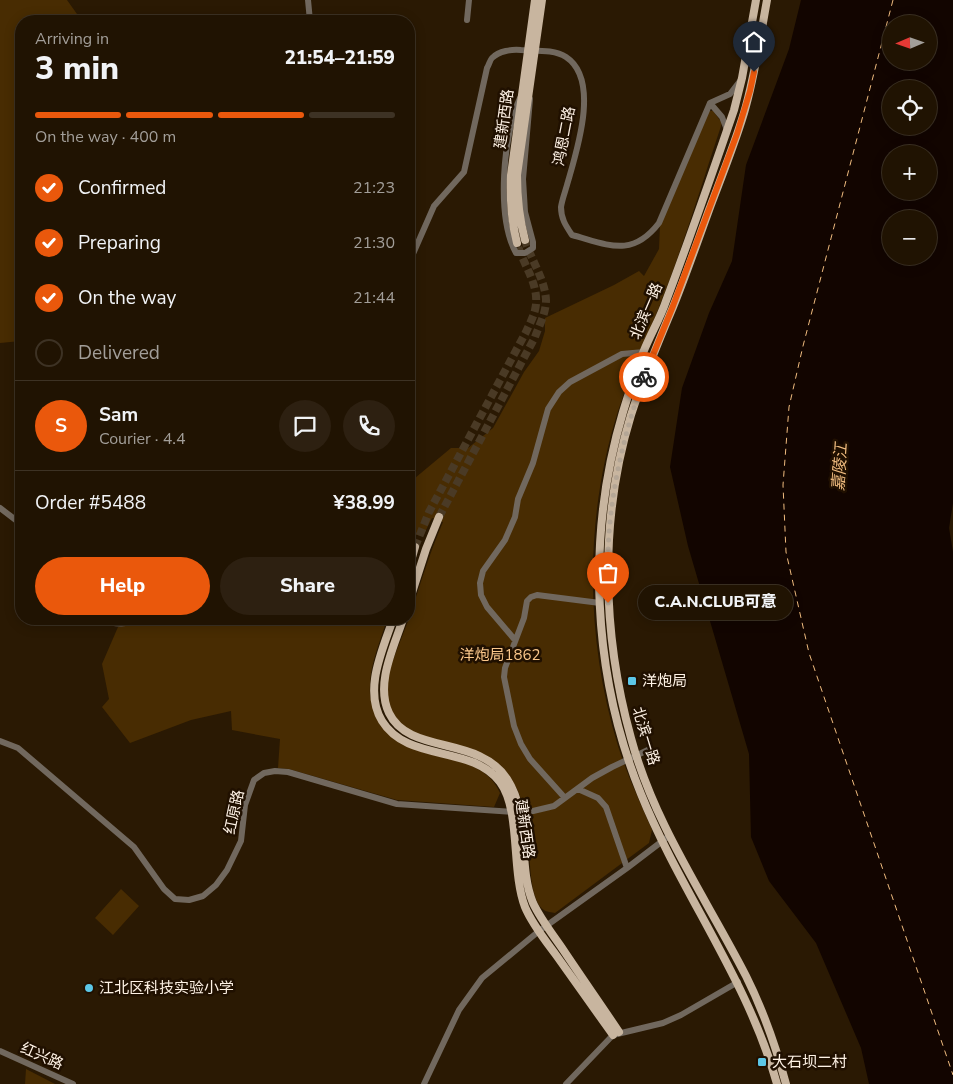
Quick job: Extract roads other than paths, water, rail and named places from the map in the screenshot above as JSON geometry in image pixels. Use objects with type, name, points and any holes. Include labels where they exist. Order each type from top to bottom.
[{"type":"main road","name":"建新西路","points":[[535,0],[531,51],[530,80],[517,175],[521,241],[512,225],[510,175],[522,94],[531,51],[542,0]]},
{"type":"main road","name":"北滨一路","points":[[756,0],[742,78],[727,130],[665,304],[644,352],[623,413],[610,467],[601,534],[600,603],[603,651],[613,706],[640,791],[662,842],[738,982],[756,1024],[777,1084]]},
{"type":"main road","name":"北滨一路","points":[[767,0],[750,91],[737,134],[631,416],[618,469],[609,534],[608,603],[612,648],[622,705],[632,742],[648,788],[669,836],[746,977],[765,1020],[786,1084]]},
{"type":"main road","points":[[415,583],[439,517]]},
{"type":"main road","name":"建新西路","points":[[391,625],[374,686],[376,703],[382,721],[393,734],[409,744],[469,761],[488,770],[500,783],[516,812],[518,879],[526,908],[539,931],[616,1034]]},
{"type":"main road","name":"建新西路","points":[[401,625],[384,684],[384,700],[389,714],[397,726],[412,736],[472,752],[493,764],[506,778],[514,794],[526,878],[534,903],[616,1034]]},
{"type":"street","points":[[308,0],[309,15]]},
{"type":"street","points":[[467,20],[470,0]]},
{"type":"street","name":"鸿恩二路","points":[[415,250],[434,206],[464,172],[487,68],[492,58],[503,52],[515,49],[554,52],[566,56],[574,64],[580,76],[584,110],[581,134],[561,207],[563,222],[572,235],[614,246],[627,246],[640,242],[659,223],[710,103]]},
{"type":"street","points":[[727,130],[722,117],[710,103],[730,94],[742,78]]},
{"type":"street","points":[[522,94],[515,109],[510,130],[505,171],[504,200],[508,229],[512,246],[516,253],[525,253],[533,248],[525,212],[523,179],[530,113],[530,80]]},
{"type":"street","points":[[516,640],[487,607],[481,595],[480,583],[483,572],[505,540],[515,517],[518,499],[533,463],[548,409],[559,392],[570,382],[622,354],[644,352]]},
{"type":"street","points":[[0,508],[15,519]]},
{"type":"street","points":[[565,798],[530,759],[521,744],[514,726],[504,677],[505,668],[524,618],[527,601],[531,597],[537,596],[600,603]]},
{"type":"street","name":"红原路","points":[[0,741],[18,748],[134,846],[164,889],[176,899],[189,900],[203,896],[216,885],[227,870],[241,841],[245,805],[254,780],[264,772],[288,772],[396,804],[516,812]]},
{"type":"street","points":[[516,812],[533,811],[554,806],[612,767],[650,749]]},
{"type":"street","points":[[578,789],[598,798],[606,807],[627,868]]},
{"type":"street","points":[[424,1084],[459,1010],[469,993],[482,978],[539,931],[669,836]]},
{"type":"street","points":[[566,1084],[616,1034],[663,1023],[681,1016],[738,982]]},
{"type":"street","name":"红兴路","points":[[0,1051],[73,1084]]},
{"type":"water","name":"嘉陵江","points":[[801,0],[953,0],[953,503],[949,528],[953,552],[953,1084],[869,1084],[861,1048],[816,943],[769,881],[751,837],[749,754],[688,546],[670,467],[682,388],[709,313],[732,261],[746,165],[789,49]]},
{"type":"tunnel","points":[[439,517],[535,337],[544,315],[546,305],[545,292],[525,240]]},
{"type":"tunnel","points":[[415,547],[429,512],[526,332],[534,313],[536,292],[517,243]]},
{"type":"place","name":"C.A.N.CLUB可意","points":[[608,603]]},
{"type":"place","name":"洋炮局","points":[[632,681]]},
{"type":"place","name":"江北区科技实验小学","points":[[89,988]]},
{"type":"place","name":"大石坝二村","points":[[762,1062]]},
{"type":"park label","name":"洋炮局1862","points":[[500,655]]}]
